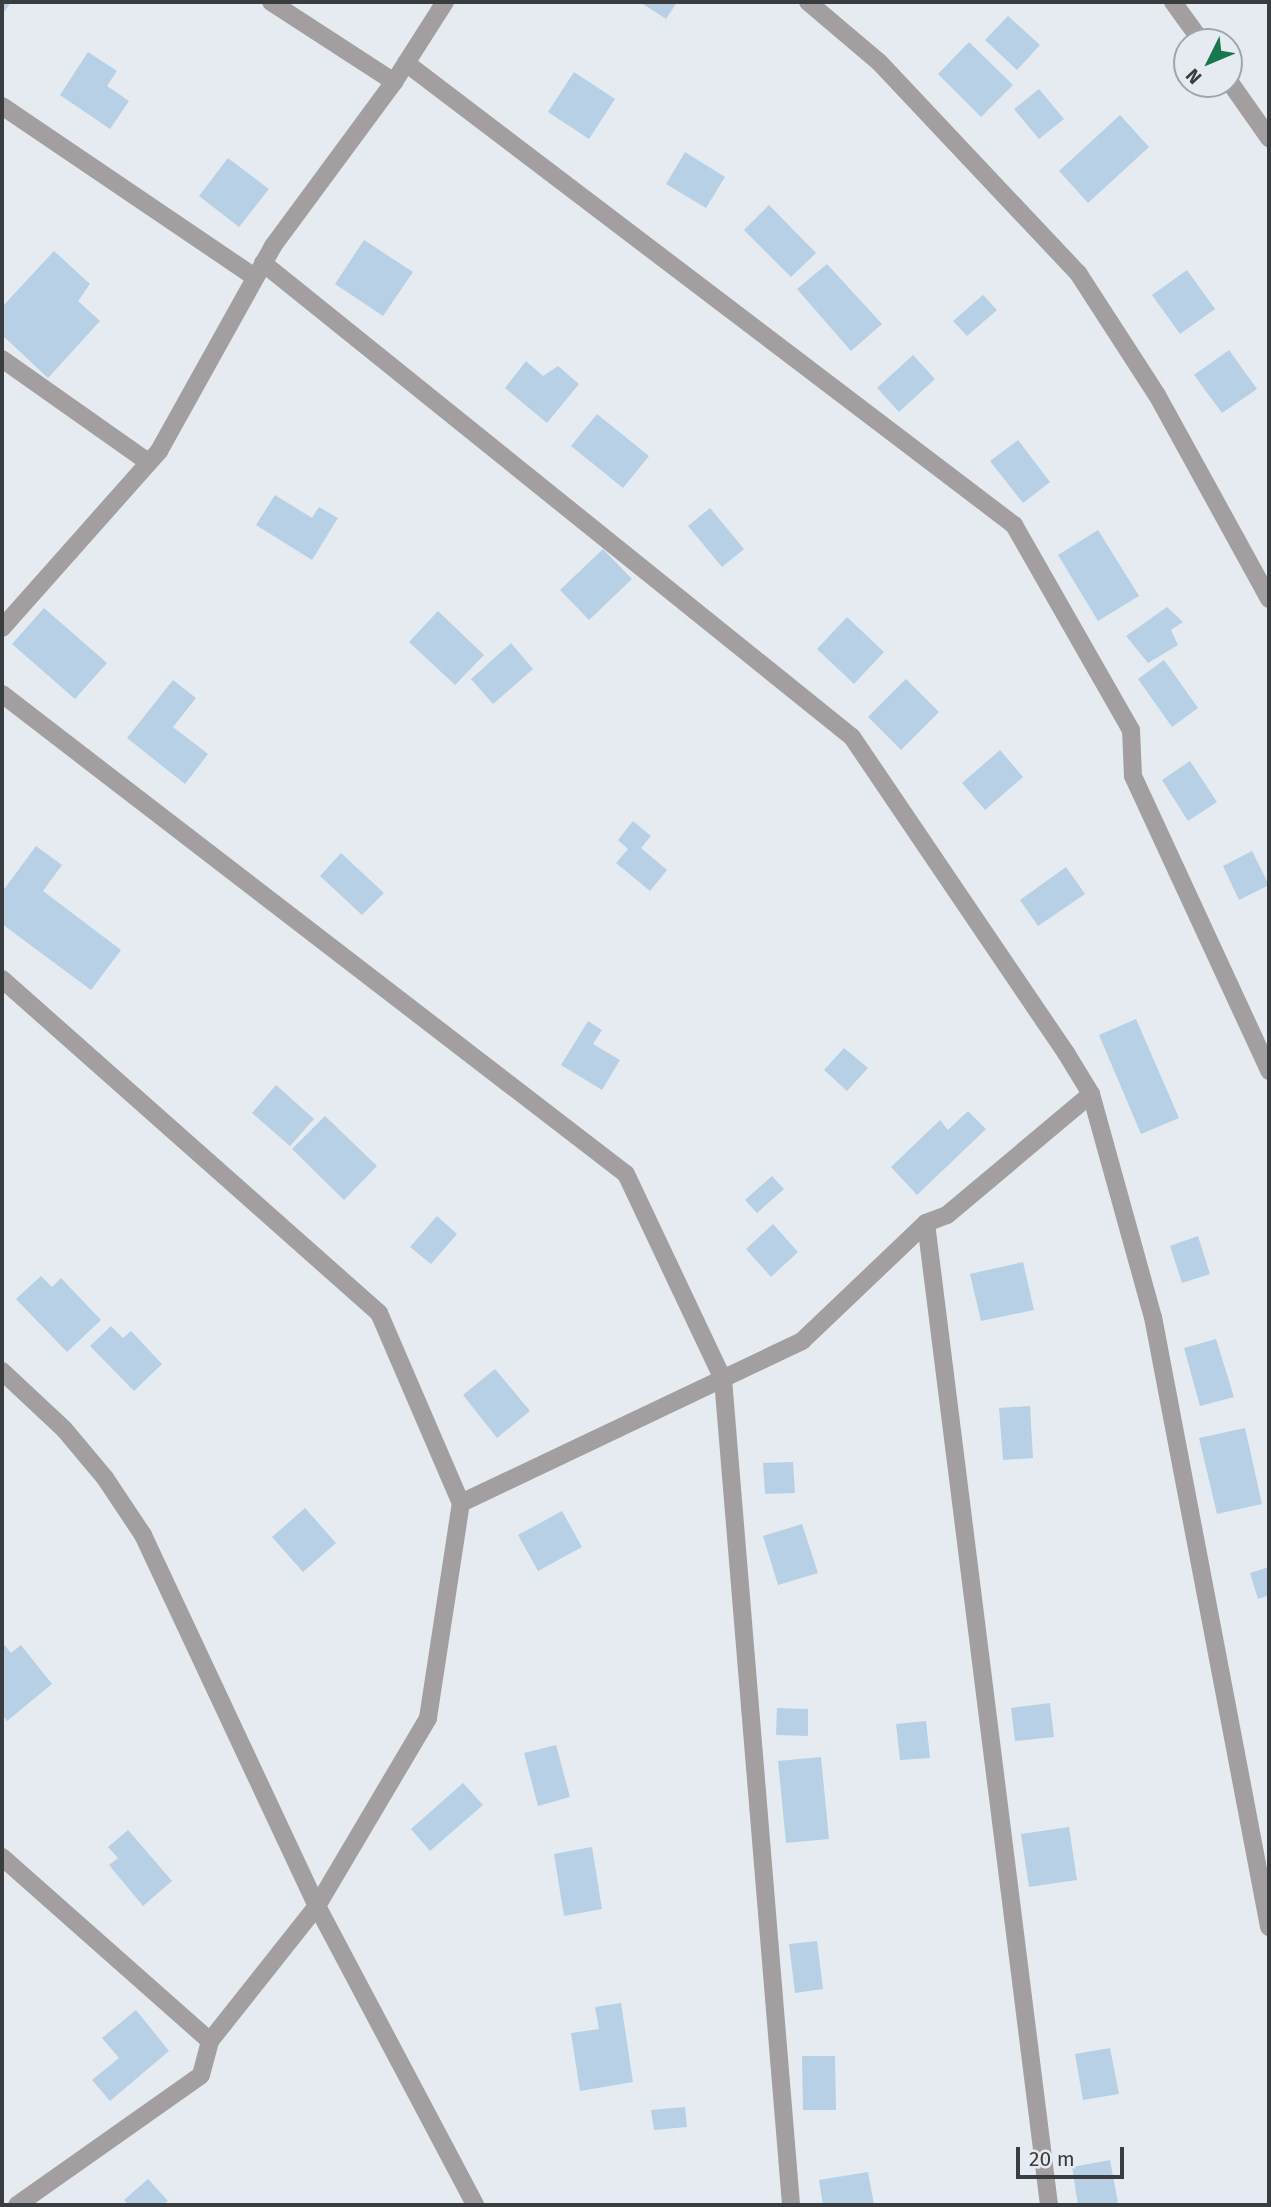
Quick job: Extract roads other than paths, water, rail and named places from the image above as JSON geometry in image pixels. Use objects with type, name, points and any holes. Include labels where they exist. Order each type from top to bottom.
[{"type":"street","points":[[271,2],[394,82]]},
{"type":"street","points":[[2,628],[148,462],[259,270],[394,82],[445,2]]},
{"type":"street","points":[[808,2],[879,62],[1078,273],[1157,395],[1269,599]]},
{"type":"street","points":[[1173,2],[1192,28]]},
{"type":"street","points":[[406,63],[1014,525],[1131,730],[1133,776],[1269,1071]]},
{"type":"street","points":[[1241,98],[1269,138]]},
{"type":"street","points":[[2,106],[259,270],[852,737],[1091,1094],[1153,1317],[1269,1927]]},
{"type":"street","points":[[2,359],[148,462]]},
{"type":"street","points":[[2,694],[626,1174],[723,1379],[791,2205]]},
{"type":"street","points":[[2,979],[379,1313],[461,1503],[428,1718],[317,1906],[210,2041],[201,2075],[18,2205]]},
{"type":"street","points":[[461,1503],[803,1341],[926,1223],[947,1215],[1091,1094]]},
{"type":"street","points":[[926,1223],[1049,2205]]},
{"type":"street","points":[[2,1371],[64,1429],[106,1478],[143,1535],[317,1906],[475,2205]]},
{"type":"street","points":[[2,1857],[210,2041]]}]
